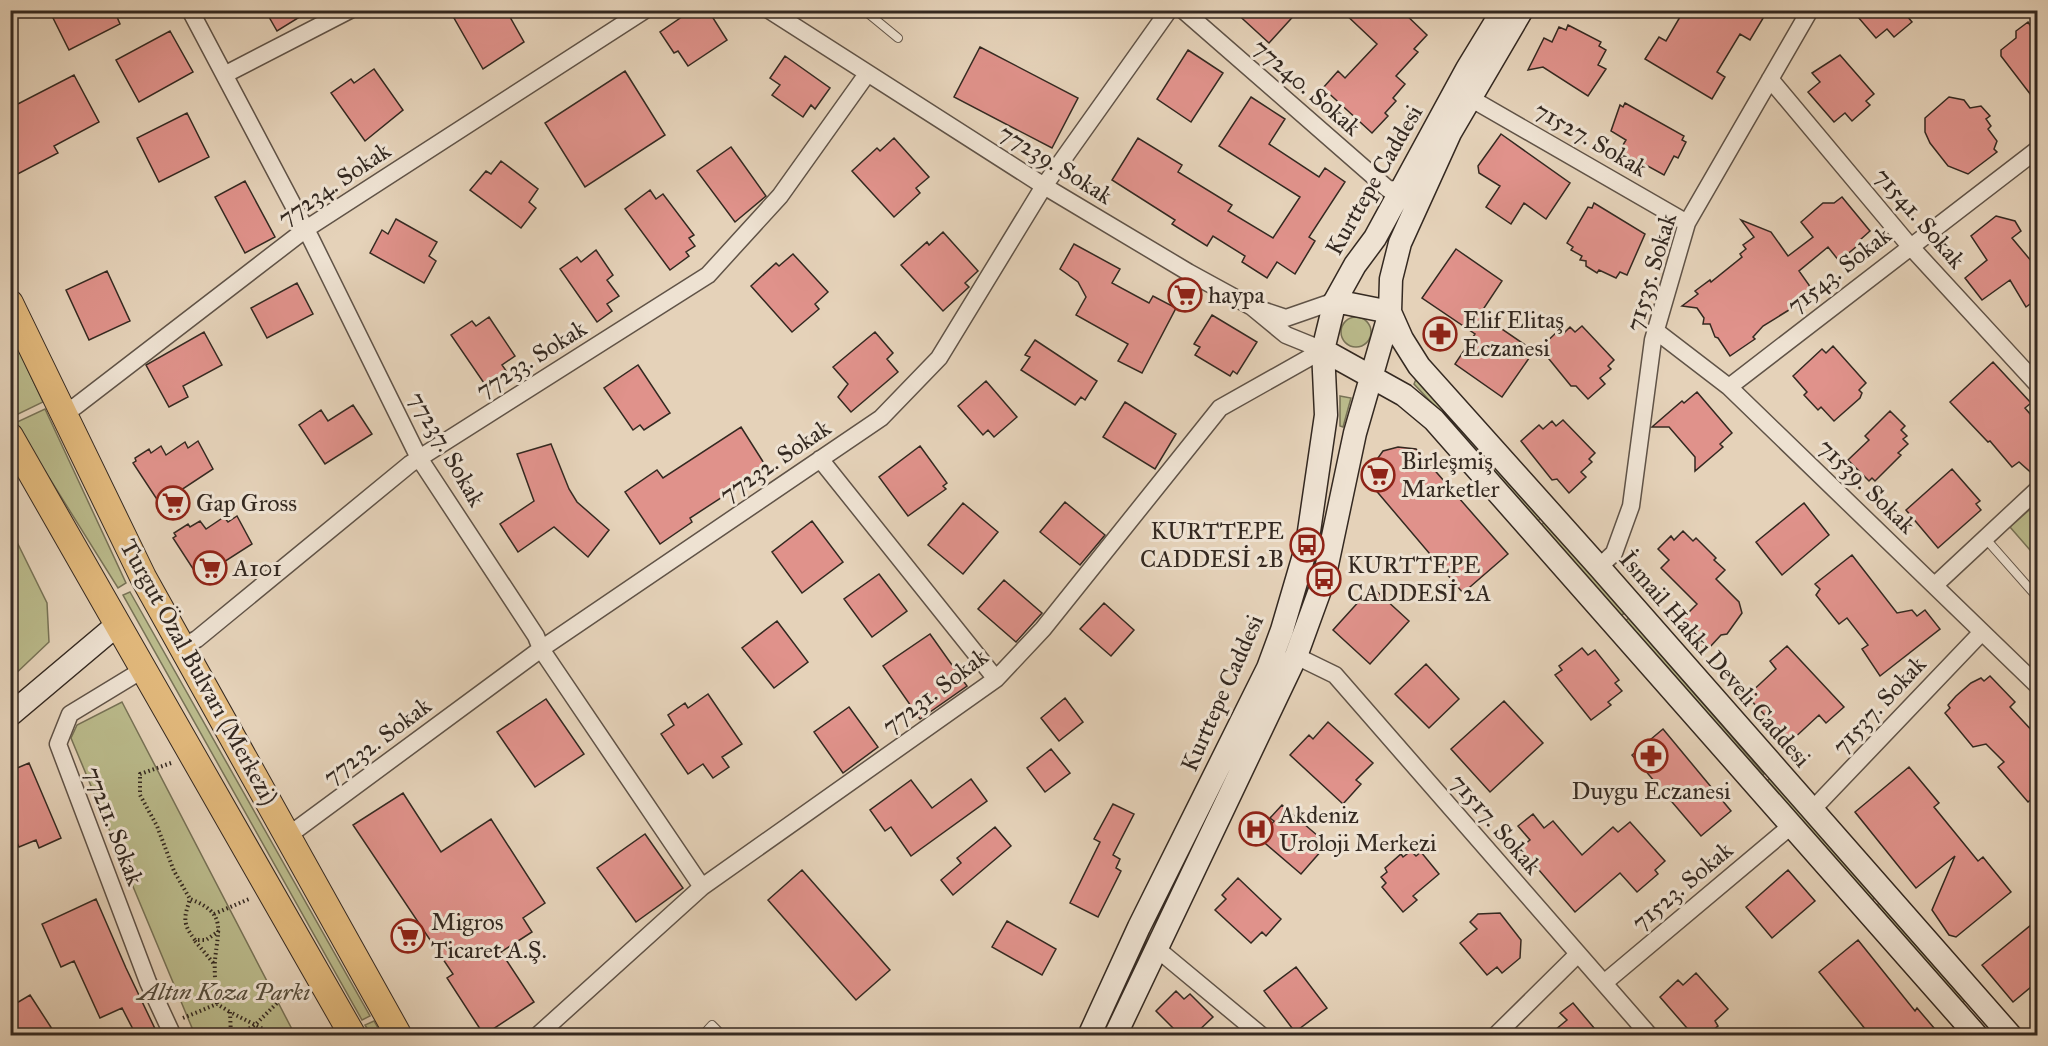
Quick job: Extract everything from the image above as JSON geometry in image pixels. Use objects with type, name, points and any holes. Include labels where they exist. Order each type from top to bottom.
[{"type":"main road","name":"Kurttepe Caddesi","points":[[1089,1035],[1139,927],[1268,668],[1282,630],[1307,545],[1321,461],[1326,415],[1323,350],[1335,300],[1403,190],[1467,69],[1503,10]]},
{"type":"main road","name":"Kurttepe Caddesi","points":[[1115,1035],[1296,656],[1324,579],[1355,433],[1390,312],[1391,279],[1400,243],[1450,133],[1522,10]]},
{"type":"main road","points":[[1335,300],[1390,312]]},
{"type":"main road","name":"Turgut Özal Bulvarı (Merkezi)","points":[[10,303],[143,577],[399,1035]]},
{"type":"main road","name":"İsmail Hakkı Develi Caddesi","points":[[1390,312],[1402,339],[1419,366],[2011,1035]]},
{"type":"main road","points":[[1323,350],[1372,375],[1404,395],[1434,420],[1977,1035]]},
{"type":"main road","name":"Turgut Özal Bulvarı (Merkezi)","points":[[10,436],[17,464],[118,624],[353,1035]]},
{"type":"main road","points":[[10,715],[118,624]]},
{"type":"street","name":"77237. Sokak","points":[[190,10],[226,74],[306,229],[419,458],[536,636],[541,649],[702,887]]},
{"type":"street","points":[[226,74],[350,10]]},
{"type":"street","name":"77234. Sokak","points":[[62,413],[76,406],[306,229],[645,10]]},
{"type":"street","name":"77239. Sokak","points":[[769,10],[1044,186],[1188,272],[1252,307],[1286,335],[1323,350]]},
{"type":"street","name":"77232. Sokak","points":[[289,835],[541,649],[881,418],[939,358],[1044,186],[1169,10]]},
{"type":"street","name":"77240. Sokak","points":[[1183,10],[1388,189],[1403,190]]},
{"type":"street","name":"71535. Sokak","points":[[1599,567],[1614,553],[1631,506],[1656,331],[1687,223],[1810,10]]},
{"type":"street","name":"77233. Sokak","points":[[182,647],[197,639],[419,458],[708,275],[780,196],[867,74]]},
{"type":"street","name":"71541. Sokak","points":[[1770,79],[1909,245],[2037,385]]},
{"type":"street","name":"71527. Sokak","points":[[1470,98],[1687,223]]},
{"type":"street","name":"71543. Sokak","points":[[1729,387],[1909,245],[2037,149]]},
{"type":"street","points":[[1252,307],[1286,318],[1335,300]]},
{"type":"street","name":"71539. Sokak","points":[[1656,331],[1729,387],[2037,686]]},
{"type":"street","name":"77231. Sokak","points":[[537,1035],[702,887],[996,679],[1050,620],[1220,408],[1323,350]]},
{"type":"street","points":[[820,459],[996,679]]},
{"type":"street","points":[[1935,585],[2037,489]]},
{"type":"street","name":"71537. Sokak","points":[[1812,810],[1982,632]]},
{"type":"street","name":"71517. Sokak","points":[[1296,656],[1335,675],[1650,1035]]},
{"type":"street","name":"77211. Sokak","points":[[144,669],[70,714],[58,744],[148,982],[170,1030]]},
{"type":"street","name":"71523. Sokak","points":[[1605,983],[1791,826]]},
{"type":"street","points":[[1156,948],[1262,1035]]},
{"type":"street","points":[[1495,1035],[1578,954]]},
{"type":"lane","points":[[864,10],[898,38]]},
{"type":"lane","points":[[1985,538],[2037,598]]},
{"type":"lane","points":[[702,1035],[712,1025],[723,1035]]},
{"type":"path","points":[[179,760],[140,774],[140,795],[157,826],[174,871],[190,899],[202,904],[214,914],[219,932],[215,966],[217,1004]]},
{"type":"path","points":[[214,914],[254,897]]},
{"type":"path","points":[[190,899],[185,928],[215,966]]},
{"type":"path","points":[[195,940],[206,940],[219,932]]},
{"type":"path","points":[[238,1035],[255,1024],[300,980]]},
{"type":"path","points":[[170,1030],[217,1004]]},
{"type":"path","points":[[217,1004],[255,1024],[269,1035]]},
{"type":"path","points":[[230,1012],[231,1035]]},
{"type":"green space","points":[[1356,317],[1367,321],[1371,332],[1367,343],[1356,347],[1345,343],[1341,332],[1345,321]]},
{"type":"green space","points":[[10,331],[43,402],[12,417],[10,413]]},
{"type":"green space","points":[[1417,377],[1450,414],[1446,418],[1414,384]]},
{"type":"green space","points":[[1340,396],[1351,398],[1343,427],[1340,426]]},
{"type":"green space","points":[[45,409],[126,583],[118,588],[15,423]]},
{"type":"green space","points":[[1454,418],[1541,518],[1537,522],[1450,422]]},
{"type":"green space","points":[[2037,503],[2037,558],[2010,527]]},
{"type":"green space","points":[[1545,522],[1625,613],[1620,616],[1541,525]]},
{"type":"green space","points":[[11,530],[47,603],[49,642],[11,678]]},
{"type":"green space","points":[[130,592],[370,1016],[362,1020],[123,595]]},
{"type":"green space","points":[[1629,618],[1764,774],[1761,777],[1625,621]]},
{"type":"green space","name":"Altın Koza Parkı","points":[[122,702],[295,1035],[195,1035],[71,738],[77,725]]},
{"type":"green space","points":[[1770,778],[1876,897],[1872,900],[1766,782]]},
{"type":"green space","points":[[1880,902],[1965,1001],[1961,1004],[1877,905]]},
{"type":"green space","points":[[374,1021],[382,1035],[371,1035],[365,1025]]},
{"type":"building","points":[[49,10],[114,10],[120,24],[69,50]]},
{"type":"building","points":[[265,10],[311,10],[277,31]]},
{"type":"building","points":[[468,10],[506,10],[524,42],[483,69],[454,18]]},
{"type":"building","points":[[692,10],[708,10],[727,40],[688,66],[678,51],[674,53],[660,32]]},
{"type":"building","points":[[1233,10],[1299,10],[1269,43]]},
{"type":"building","points":[[1341,10],[1401,10],[1427,35],[1414,49],[1418,52],[1396,76],[1405,84],[1393,98],[1396,101],[1385,113],[1388,116],[1372,133],[1323,88],[1338,71],[1345,78],[1377,44]]},
{"type":"building","points":[[1684,10],[1768,10],[1750,40],[1740,34],[1717,72],[1725,77],[1712,99],[1645,59],[1659,37],[1666,41]]},
{"type":"building","points":[[1852,10],[1902,10],[1912,22],[1894,37],[1887,29],[1876,38]]},
{"type":"building","points":[[2028,22],[2037,36],[2037,103],[2001,56],[2001,50],[2016,38],[2016,31]]},
{"type":"building","points":[[1568,25],[1601,42],[1599,46],[1606,50],[1598,65],[1606,69],[1588,96],[1543,67],[1528,70],[1544,38],[1552,42],[1559,27],[1566,30]]},
{"type":"building","points":[[170,31],[193,72],[139,102],[116,60]]},
{"type":"building","points":[[980,47],[1078,98],[1052,148],[954,97]]},
{"type":"building","points":[[1188,50],[1223,73],[1191,122],[1157,99]]},
{"type":"building","points":[[1840,55],[1874,94],[1866,101],[1870,105],[1852,121],[1845,113],[1834,122],[1808,92],[1820,82],[1812,73]]},
{"type":"building","points":[[785,56],[830,88],[815,109],[811,105],[803,117],[772,95],[780,85],[770,78]]},
{"type":"building","points":[[374,69],[403,110],[365,141],[331,93],[351,79],[354,83]]},
{"type":"building","points":[[625,71],[665,135],[585,187],[545,123]]},
{"type":"building","points":[[74,75],[99,122],[54,146],[58,153],[10,178],[10,108]]},
{"type":"building","points":[[1251,97],[1285,119],[1269,144],[1319,177],[1325,168],[1345,182],[1309,237],[1315,241],[1295,274],[1277,262],[1267,278],[1242,262],[1245,256],[1213,236],[1207,246],[1172,224],[1175,220],[1112,180],[1138,138],[1182,165],[1178,172],[1232,205],[1228,211],[1273,238],[1300,197],[1219,146]]},
{"type":"building","points":[[1949,97],[1964,100],[1970,108],[1981,106],[1990,116],[1986,119],[1991,126],[1988,129],[1997,141],[1994,149],[1997,152],[1968,174],[1948,166],[1930,143],[1925,132],[1925,118]]},
{"type":"building","points":[[1625,103],[1684,136],[1682,140],[1686,142],[1678,158],[1674,156],[1664,175],[1646,165],[1642,166],[1620,150],[1626,140],[1611,131],[1620,105],[1623,107]]},
{"type":"building","points":[[187,113],[209,157],[159,182],[137,138]]},
{"type":"building","points":[[1501,134],[1570,183],[1546,219],[1524,203],[1511,224],[1486,207],[1500,186],[1479,173],[1478,166]]},
{"type":"building","points":[[894,138],[929,177],[916,188],[920,193],[894,217],[852,171],[877,148],[880,151]]},
{"type":"building","points":[[731,147],[766,196],[735,222],[697,171]]},
{"type":"building","points":[[501,161],[538,189],[529,202],[536,208],[521,228],[470,190],[486,171],[491,174]]},
{"type":"building","points":[[245,181],[275,237],[245,253],[215,197]]},
{"type":"building","points":[[650,190],[656,199],[663,194],[694,235],[689,238],[695,246],[686,252],[689,256],[670,270],[625,209]]},
{"type":"building","points":[[1842,197],[1870,231],[1860,240],[1862,242],[1839,261],[1828,247],[1799,271],[1809,285],[1810,297],[1763,326],[1753,337],[1755,339],[1730,356],[1715,337],[1710,324],[1703,324],[1704,318],[1697,308],[1682,306],[1698,294],[1695,291],[1710,280],[1711,282],[1742,257],[1740,254],[1746,249],[1743,245],[1754,237],[1741,220],[1771,232],[1788,256],[1813,237],[1801,222],[1823,203],[1834,203]]},
{"type":"building","points":[[1594,203],[1645,234],[1627,275],[1620,272],[1616,278],[1599,270],[1597,273],[1586,266],[1586,261],[1580,260],[1582,256],[1571,250],[1573,247],[1567,243],[1588,207],[1592,208]]},
{"type":"building","points":[[1996,216],[2015,221],[2021,231],[2012,238],[2037,268],[2037,299],[2026,307],[2010,280],[1982,300],[1965,278],[1987,260],[1971,236]]},
{"type":"building","points":[[396,219],[437,242],[429,256],[436,261],[424,283],[370,253],[382,230],[388,234]]},
{"type":"building","points":[[943,232],[978,271],[965,283],[969,287],[943,311],[901,265],[927,242],[929,245]]},
{"type":"building","points":[[1074,244],[1120,269],[1112,283],[1149,303],[1153,296],[1176,308],[1142,373],[1118,361],[1128,344],[1076,315],[1086,297],[1078,282],[1060,269]]},
{"type":"building","points":[[1456,249],[1502,281],[1480,314],[1534,351],[1502,397],[1455,364],[1475,334],[1422,298]]},
{"type":"building","points":[[596,250],[613,275],[607,280],[619,296],[607,304],[612,311],[597,322],[560,269],[577,257],[581,262]]},
{"type":"building","points":[[793,254],[828,292],[815,304],[819,309],[792,332],[751,286],[776,263],[779,266]]},
{"type":"building","points":[[107,271],[130,321],[89,340],[66,290]]},
{"type":"building","points":[[297,283],[313,314],[267,338],[251,308]]},
{"type":"building","points":[[1212,315],[1257,342],[1237,374],[1233,371],[1230,376],[1195,355],[1200,347],[1194,344]]},
{"type":"building","points":[[489,317],[515,356],[502,365],[507,372],[486,386],[451,335],[472,321],[476,326]]},
{"type":"building","points":[[1582,326],[1614,360],[1608,366],[1611,369],[1600,378],[1605,384],[1588,399],[1576,386],[1571,386],[1540,348],[1558,331],[1562,335],[1570,327],[1575,332]]},
{"type":"building","points":[[204,332],[222,365],[183,386],[188,397],[169,407],[146,365]]},
{"type":"building","points":[[875,332],[893,353],[887,359],[898,372],[851,412],[838,397],[848,384],[833,367]]},
{"type":"building","points":[[1035,340],[1097,381],[1085,400],[1081,397],[1075,405],[1021,370],[1030,357],[1025,355]]},
{"type":"building","points":[[1833,346],[1866,383],[1859,390],[1862,393],[1860,398],[1834,421],[1821,407],[1818,410],[1804,395],[1807,392],[1793,376],[1822,349],[1826,353]]},
{"type":"building","points":[[1993,362],[2031,403],[2025,408],[2037,422],[2037,478],[2019,462],[2012,467],[1990,441],[1988,442],[1950,402]]},
{"type":"building","points":[[638,365],[670,413],[644,430],[640,425],[633,430],[604,388]]},
{"type":"building","points":[[986,381],[1017,417],[994,437],[988,430],[983,435],[958,406]]},
{"type":"building","points":[[1697,392],[1732,433],[1720,444],[1723,447],[1695,471],[1695,457],[1669,427],[1652,427],[1682,401],[1684,403]]},
{"type":"building","points":[[1125,402],[1176,434],[1155,469],[1103,437]]},
{"type":"building","points":[[353,405],[372,434],[325,464],[299,425],[321,410],[328,421]]},
{"type":"building","points":[[1890,411],[1905,426],[1901,430],[1907,436],[1903,439],[1908,444],[1898,453],[1901,455],[1875,481],[1872,478],[1869,481],[1848,460],[1869,440],[1865,436]]},
{"type":"building","points":[[1563,420],[1595,453],[1589,459],[1592,462],[1581,472],[1586,477],[1569,493],[1557,479],[1552,480],[1521,441],[1539,425],[1543,429],[1552,421],[1556,426]]},
{"type":"building","points":[[741,427],[767,468],[690,518],[692,522],[660,544],[625,492],[657,470],[663,478]]},
{"type":"building","points":[[198,441],[213,469],[160,504],[133,463],[136,461],[135,458],[149,449],[151,453],[161,446],[166,455],[185,442],[188,448]]},
{"type":"building","points":[[551,444],[569,489],[577,502],[609,530],[588,557],[554,527],[518,552],[500,524],[534,501],[517,454]]},
{"type":"building","points":[[920,446],[947,483],[943,486],[946,489],[908,516],[879,477]]},
{"type":"building","points":[[1398,447],[1416,449],[1508,554],[1463,593],[1368,481],[1375,462],[1383,451]]},
{"type":"building","points":[[1952,469],[1980,501],[1976,504],[1981,510],[1938,548],[1906,510]]},
{"type":"building","points":[[1065,502],[1105,535],[1080,565],[1040,532]]},
{"type":"building","points":[[963,503],[998,532],[963,574],[928,545]]},
{"type":"building","points":[[1804,503],[1829,535],[1782,575],[1756,542]]},
{"type":"building","points":[[237,516],[252,544],[199,578],[173,538],[176,536],[174,533],[188,524],[190,527],[200,521],[206,529],[224,517],[228,522]]},
{"type":"building","points":[[812,521],[843,562],[802,593],[772,552]]},
{"type":"building","points":[[1683,531],[1693,541],[1696,538],[1725,570],[1716,579],[1739,602],[1742,613],[1727,634],[1721,635],[1709,648],[1699,649],[1681,630],[1682,619],[1697,604],[1661,568],[1669,560],[1658,549],[1671,536],[1674,540]]},
{"type":"building","points":[[1852,555],[1897,613],[1912,610],[1917,616],[1925,610],[1940,629],[1880,676],[1862,649],[1868,645],[1847,618],[1839,624],[1816,595],[1820,589],[1815,584]]},
{"type":"building","points":[[879,574],[907,611],[872,637],[844,599]]},
{"type":"building","points":[[1004,580],[1042,613],[1016,642],[978,609]]},
{"type":"building","points":[[1372,587],[1409,621],[1370,664],[1333,630]]},
{"type":"building","points":[[1104,603],[1134,630],[1111,656],[1080,629]]},
{"type":"building","points":[[777,621],[808,662],[774,688],[742,648]]},
{"type":"building","points":[[930,634],[967,686],[920,719],[883,666]]},
{"type":"building","points":[[1787,646],[1844,707],[1826,723],[1819,715],[1790,742],[1747,696],[1776,669],[1770,661]]},
{"type":"building","points":[[1582,648],[1588,655],[1595,650],[1619,680],[1615,683],[1622,691],[1608,702],[1611,705],[1591,720],[1555,675],[1562,670],[1559,666]]},
{"type":"building","points":[[1426,664],[1459,699],[1429,728],[1395,694]]},
{"type":"building","points":[[1990,676],[2015,702],[2010,707],[2037,736],[2037,794],[2028,802],[1998,767],[2004,762],[1986,744],[1973,747],[1945,713],[1950,708],[1948,705],[1971,683],[1981,678],[1984,681]]},
{"type":"building","points":[[708,694],[742,744],[722,757],[729,767],[713,778],[703,764],[688,774],[661,734],[674,725],[668,715],[685,703],[688,708]]},
{"type":"building","points":[[1065,698],[1083,722],[1059,741],[1041,718]]},
{"type":"building","points":[[546,699],[584,754],[535,787],[497,732]]},
{"type":"building","points":[[1504,701],[1543,743],[1490,792],[1451,749]]},
{"type":"building","points":[[849,707],[878,747],[843,773],[814,732]]},
{"type":"building","points":[[1328,722],[1373,763],[1356,780],[1361,784],[1343,804],[1290,755],[1309,735],[1313,739]]},
{"type":"building","points":[[1663,729],[1731,811],[1701,836],[1632,755]]},
{"type":"building","points":[[1051,749],[1070,773],[1045,792],[1027,768]]},
{"type":"building","points":[[29,763],[61,838],[39,848],[36,840],[19,847],[15,838],[10,840],[10,771]]},
{"type":"building","points":[[1909,767],[1939,803],[1934,807],[1978,861],[1983,857],[2011,892],[1956,937],[1949,935],[1932,910],[1955,856],[1916,888],[1855,812]]},
{"type":"building","points":[[971,779],[987,801],[911,856],[891,827],[885,831],[870,810],[911,780],[932,808]]},
{"type":"building","points":[[403,793],[441,852],[491,819],[545,903],[523,918],[532,932],[501,952],[534,1002],[484,1035],[447,978],[453,974],[353,825]]},
{"type":"building","points":[[1113,804],[1134,814],[1113,855],[1120,859],[1116,868],[1121,871],[1098,917],[1070,903],[1100,842],[1094,839]]},
{"type":"building","points":[[1282,805],[1318,836],[1313,842],[1322,850],[1301,874],[1259,838],[1274,821],[1270,818]]},
{"type":"building","points":[[1533,814],[1544,828],[1553,821],[1582,855],[1613,827],[1618,832],[1630,822],[1665,861],[1655,870],[1658,874],[1637,892],[1620,873],[1575,912],[1520,848],[1530,840],[1518,826]]},
{"type":"building","points":[[995,827],[1011,846],[953,895],[941,880],[961,863],[957,858]]},
{"type":"building","points":[[645,834],[683,888],[636,922],[597,868]]},
{"type":"building","points":[[1411,851],[1416,856],[1421,852],[1439,874],[1413,896],[1417,900],[1403,912],[1382,887],[1386,883],[1381,877],[1387,872],[1385,868],[1401,854],[1403,857]]},
{"type":"building","points":[[802,870],[890,970],[856,1000],[768,900]]},
{"type":"building","points":[[1788,870],[1815,901],[1772,938],[1746,907]]},
{"type":"building","points":[[1238,878],[1281,919],[1266,936],[1262,932],[1251,943],[1215,910],[1226,899],[1222,895]]},
{"type":"building","points":[[96,899],[158,1035],[136,1035],[122,1008],[100,1018],[74,961],[61,967],[42,924]]},
{"type":"building","points":[[1500,913],[1521,940],[1520,958],[1502,973],[1497,967],[1487,975],[1460,943],[1477,929],[1470,922],[1478,914]]},
{"type":"building","points":[[2037,920],[2037,982],[2013,1002],[1982,965]]},
{"type":"building","points":[[1007,921],[1056,949],[1042,975],[992,947]]},
{"type":"building","points":[[1858,940],[1915,1011],[1917,1008],[1940,1035],[1870,1035],[1819,972]]},
{"type":"building","points":[[1296,967],[1327,1008],[1295,1032],[1264,991]]},
{"type":"building","points":[[1696,973],[1728,1009],[1715,1021],[1718,1026],[1707,1035],[1693,1035],[1660,997],[1678,980],[1683,985]]},
{"type":"building","points":[[1176,991],[1184,999],[1190,994],[1213,1017],[1194,1035],[1180,1035],[1156,1011]]},
{"type":"building","points":[[30,995],[56,1035],[15,1035],[10,1029],[10,1007]]},
{"type":"building","points":[[1573,1003],[1600,1035],[1549,1035],[1567,1020],[1560,1013]]},
{"type":"place","name":"haypa","points":[[1185,295]]},
{"type":"place","name":"Elif Elitaş Eczanesi","points":[[1440,334]]},
{"type":"place","name":"Birleşmiş Marketler","points":[[1378,475]]},
{"type":"place","name":"Gap Gross","points":[[173,503]]},
{"type":"place","name":"KURTTEPE CADDESİ 2B","points":[[1307,545]]},
{"type":"place","name":"A101","points":[[210,568]]},
{"type":"place","name":"KURTTEPE CADDESİ 2A","points":[[1324,579]]},
{"type":"place","name":"Duygu Eczanesi","points":[[1651,756]]},
{"type":"place","name":"Akdeniz Uroloji Merkezi","points":[[1256,829]]},
{"type":"place","name":"Migros Ticaret A.Ş.","points":[[408,936]]}]
